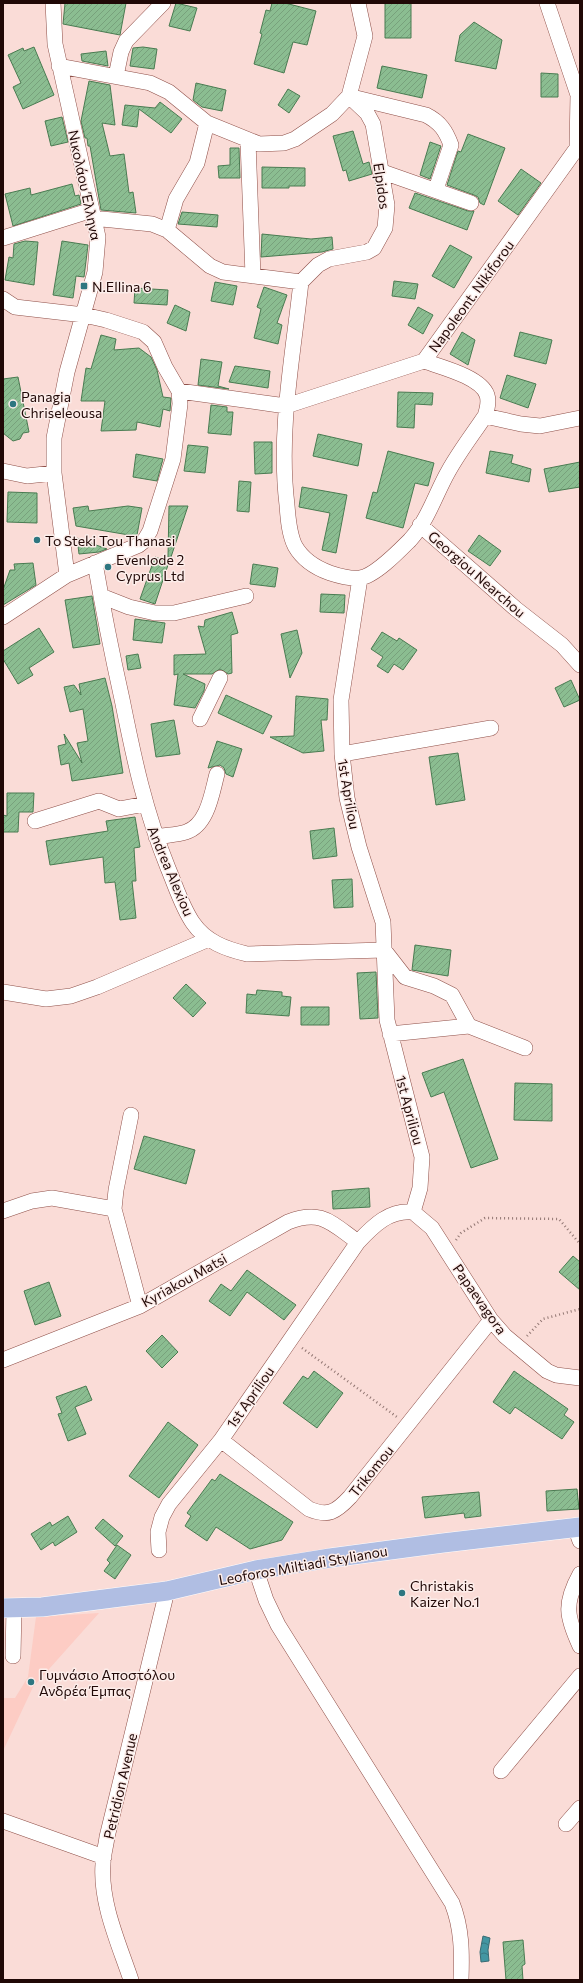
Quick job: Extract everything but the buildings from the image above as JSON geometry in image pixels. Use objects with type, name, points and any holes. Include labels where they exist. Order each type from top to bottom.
[{"type":"main road","name":"Leoforos Miltiadi Stylianou","points":[[8,1608],[42,1607],[167,1591],[256,1570],[442,1543],[578,1532]]},
{"type":"street","name":"Νικολάου Έλληνα","points":[[53,3],[55,44],[59,66],[98,238],[98,255],[95,272],[67,372],[59,406],[54,438],[54,473],[67,575]]},
{"type":"street","points":[[116,76],[121,52],[126,41],[163,3]]},
{"type":"street","points":[[59,66],[116,76],[158,86],[207,124],[248,141],[271,144],[295,139],[332,114],[349,96],[365,36],[358,3]]},
{"type":"street","name":"Napoleont. Nikiforou","points":[[180,391],[286,406],[424,361],[577,148],[578,94],[547,3]]},
{"type":"street","points":[[349,96],[426,115],[436,120],[446,130],[451,145],[436,189]]},
{"type":"street","name":"Elpidos","points":[[302,282],[318,265],[329,259],[362,254],[374,248],[384,228],[387,217],[387,205],[371,118],[349,96]]},
{"type":"street","points":[[168,230],[176,199],[197,162],[207,124]]},
{"type":"street","points":[[248,141],[253,276]]},
{"type":"street","points":[[380,171],[471,202]]},
{"type":"street","points":[[3,238],[93,215],[102,219],[152,224],[168,230],[217,270],[302,282],[286,406],[283,472],[288,521],[294,544],[308,561],[319,569],[349,577],[360,578]]},
{"type":"street","points":[[3,299],[15,307],[84,315],[133,329],[149,336],[154,342],[165,367],[180,391],[180,404],[173,459],[148,536],[139,545],[67,575],[3,617]]},
{"type":"street","points":[[420,525],[449,469],[485,416],[487,409],[487,394],[477,382],[424,361]]},
{"type":"street","points":[[485,416],[521,424],[540,426],[580,418]]},
{"type":"street","points":[[3,471],[27,476],[54,473]]},
{"type":"street","name":"Georgiou Nearchou","points":[[360,578],[379,568],[399,551],[420,525],[516,609],[562,645],[580,665]]},
{"type":"street","name":"Andrea Alexiou","points":[[95,563],[145,804],[156,837],[193,924],[209,939],[229,950],[247,954],[384,950]]},
{"type":"street","name":"1st Apriliou","points":[[159,1550],[158,1532],[162,1517],[169,1504],[220,1440],[358,1242],[383,1218],[394,1213],[414,1212],[420,1188],[422,1157],[419,1138],[390,1034],[385,1000],[383,922],[359,847],[348,798],[342,754],[341,700],[360,578]]},
{"type":"street","points":[[101,596],[129,607],[155,613],[174,614],[246,596]]},
{"type":"street","points":[[200,719],[220,678]]},
{"type":"street","points":[[342,754],[491,728]]},
{"type":"street","points":[[156,837],[187,832],[196,826],[209,806],[217,774]]},
{"type":"street","points":[[35,821],[99,801],[119,809],[145,804]]},
{"type":"street","points":[[3,992],[46,999],[71,996],[97,987],[209,939]]},
{"type":"street","points":[[384,950],[405,977],[434,986],[452,995],[469,1026]]},
{"type":"street","points":[[390,1034],[469,1026],[525,1048]]},
{"type":"street","points":[[131,1115],[116,1190],[114,1209],[140,1306]]},
{"type":"street","points":[[3,1211],[32,1202],[52,1198],[114,1209]]},
{"type":"street","name":"Papaevagora","points":[[414,1212],[432,1228],[491,1320],[517,1347],[547,1371],[556,1375],[580,1378]]},
{"type":"street","name":"Kyriakou Matsi","points":[[3,1360],[140,1306],[288,1222],[313,1216],[326,1220],[358,1242]]},
{"type":"street","name":"Trikomou","points":[[220,1440],[309,1509],[320,1513],[331,1512],[339,1508],[408,1425],[491,1320]]},
{"type":"street","points":[[256,1570],[266,1600],[278,1625],[452,1903],[458,1919],[461,1936],[461,1980]]},
{"type":"street","points":[[580,1574],[572,1588],[568,1602],[571,1627],[580,1646]]},
{"type":"street","name":"Petridion Avenue","points":[[131,1980],[107,1908],[103,1885],[104,1857],[109,1829],[167,1591]]},
{"type":"street","points":[[8,1608],[13,1656]]},
{"type":"street","points":[[501,1771],[580,1676]]},
{"type":"street","points":[[566,1824],[580,1808]]},
{"type":"street","points":[[3,1821],[104,1857]]},
{"type":"path","points":[[449,1253],[461,1233],[485,1218],[559,1220],[580,1244]]},
{"type":"path","points":[[517,1347],[543,1319],[580,1309]]},
{"type":"path","points":[[290,1339],[408,1425]]},
{"type":"shaded area","name":"Γυμνάσιο Αποστόλου Ανδρέα Έμπας","points":[[99,1613],[33,1687],[3,1751],[3,1698],[15,1698],[28,1677],[36,1617]]},
{"type":"water","points":[[483,1936],[490,1938],[488,1950],[489,1961],[481,1962],[480,1952]]},
{"type":"place","name":"N.Ellina 6","points":[[84,286]]},
{"type":"place","name":"Panagia Chriseleousa","points":[[13,404]]},
{"type":"place","name":"To Steki Tou Thanasi","points":[[37,540]]},
{"type":"place","name":"Evenlode 2 Cyprus Ltd","points":[[108,567]]},
{"type":"place","name":"Christakis Kaizer No.1","points":[[402,1593]]},
{"type":"place","name":"Γυμνάσιο Αποστόλου Ανδρέα Έμπας","points":[[31,1682]]}]
